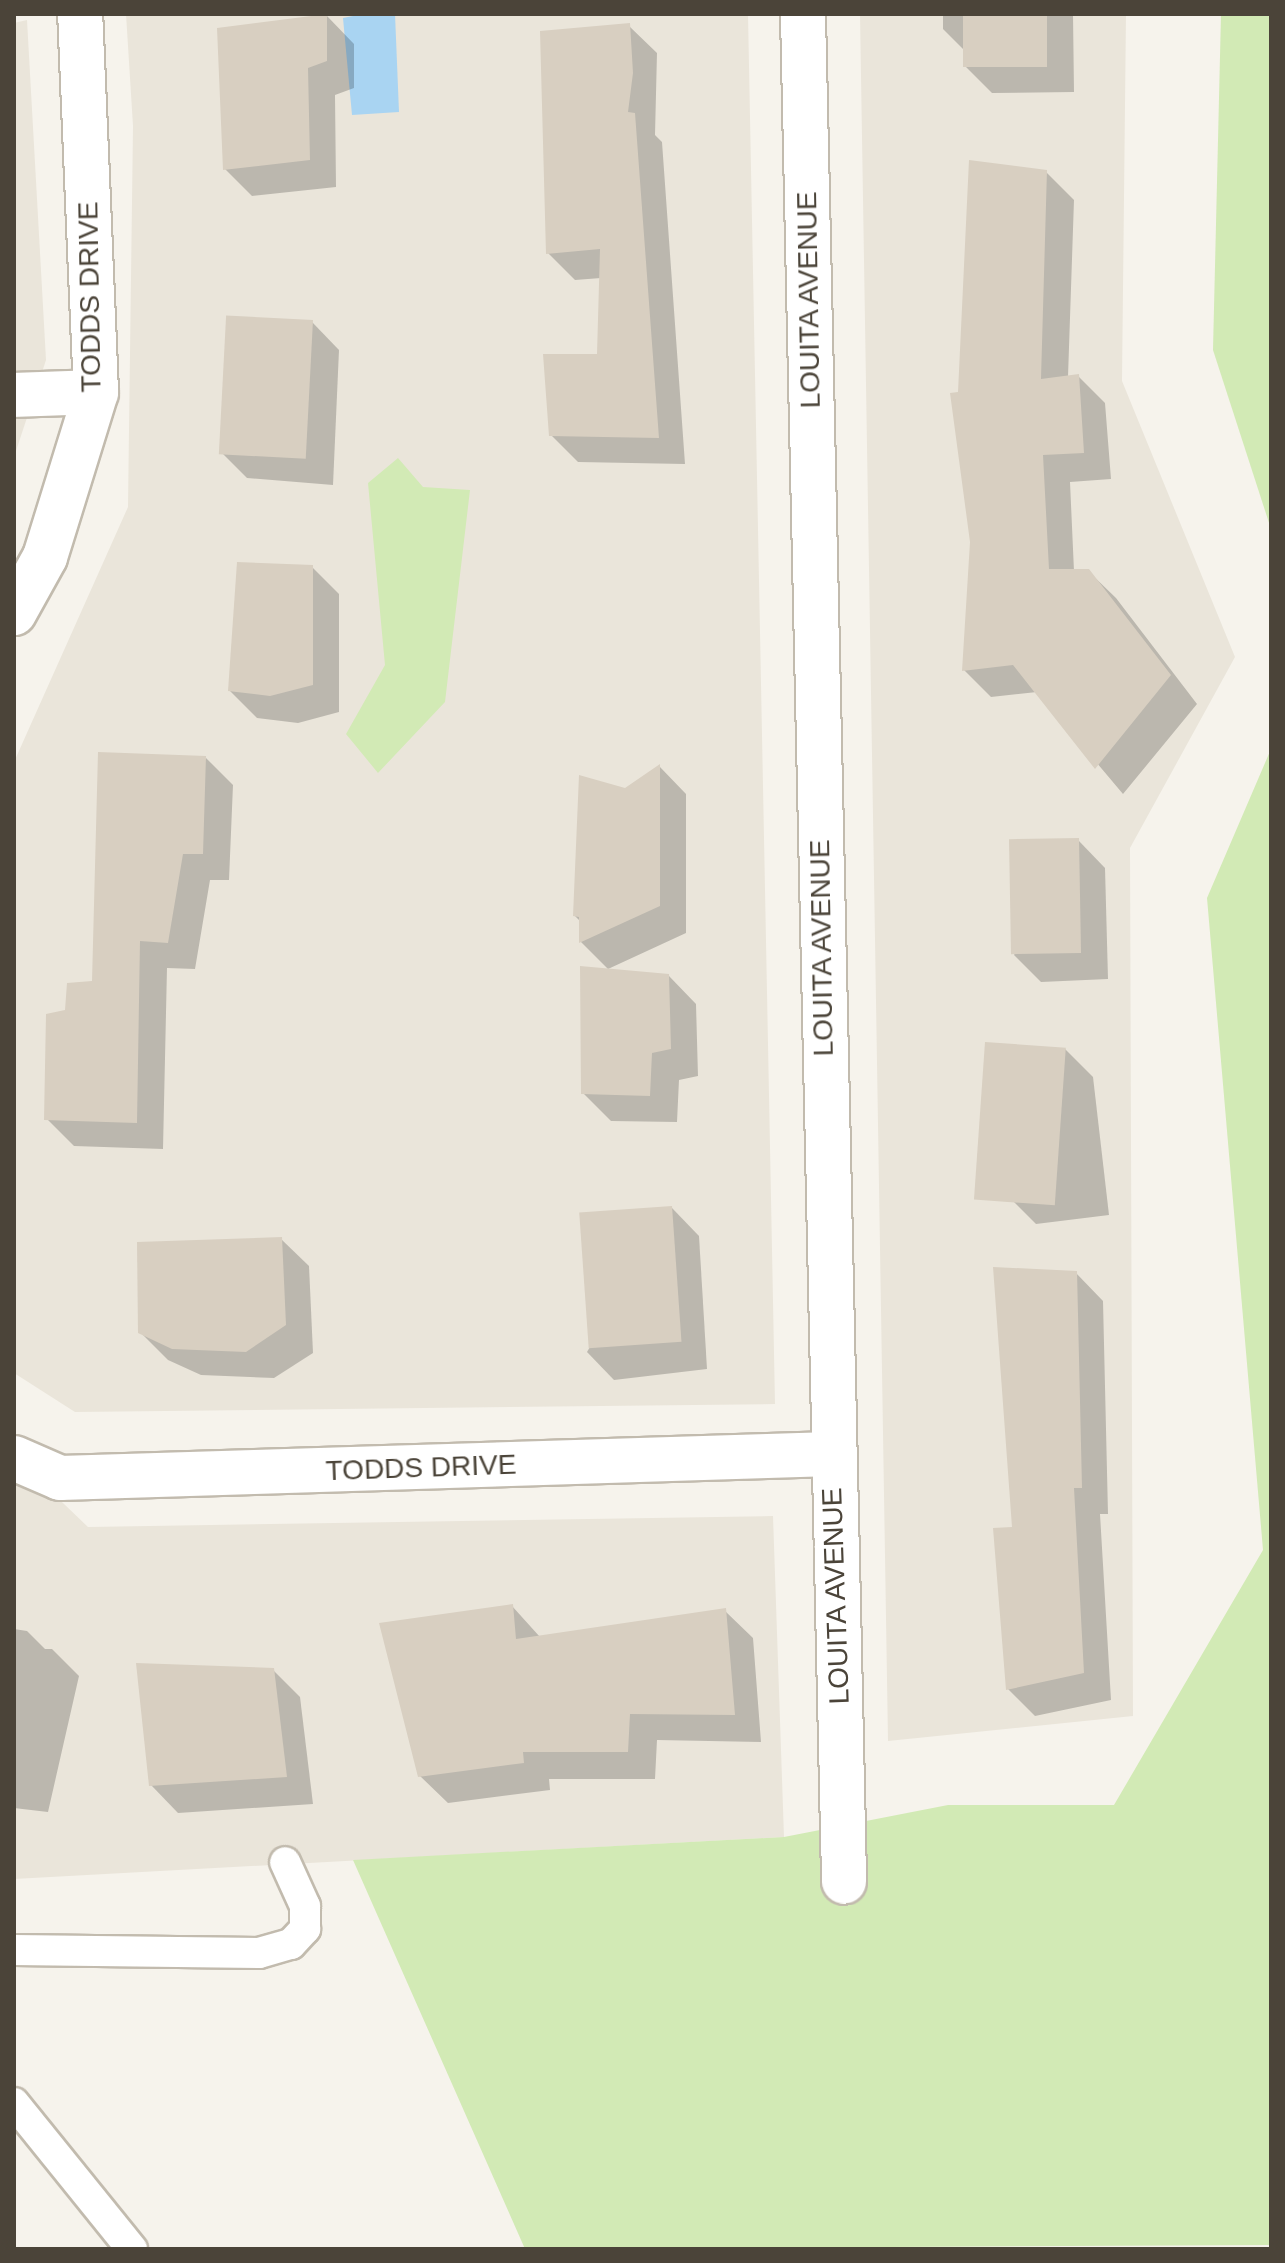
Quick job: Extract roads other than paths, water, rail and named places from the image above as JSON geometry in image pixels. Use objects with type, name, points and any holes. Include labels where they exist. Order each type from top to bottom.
[{"type":"street","name":"TODDS DRIVE","points":[[14,613],[45,557],[96,392],[80,14]]},
{"type":"street","name":"LOUITA AVENUE","points":[[803,14],[832,1454],[844,1882]]},
{"type":"street","points":[[14,395],[96,392]]},
{"type":"street","name":"TODDS DRIVE","points":[[14,1458],[60,1478],[832,1454]]},
{"type":"lane","points":[[14,1950],[259,1953],[291,1944],[305,1929],[305,1906],[285,1862]]},
{"type":"lane","points":[[14,2103],[132,2249]]},
{"type":"water","points":[[363,14],[395,14],[399,112],[352,115],[343,18]]}]
